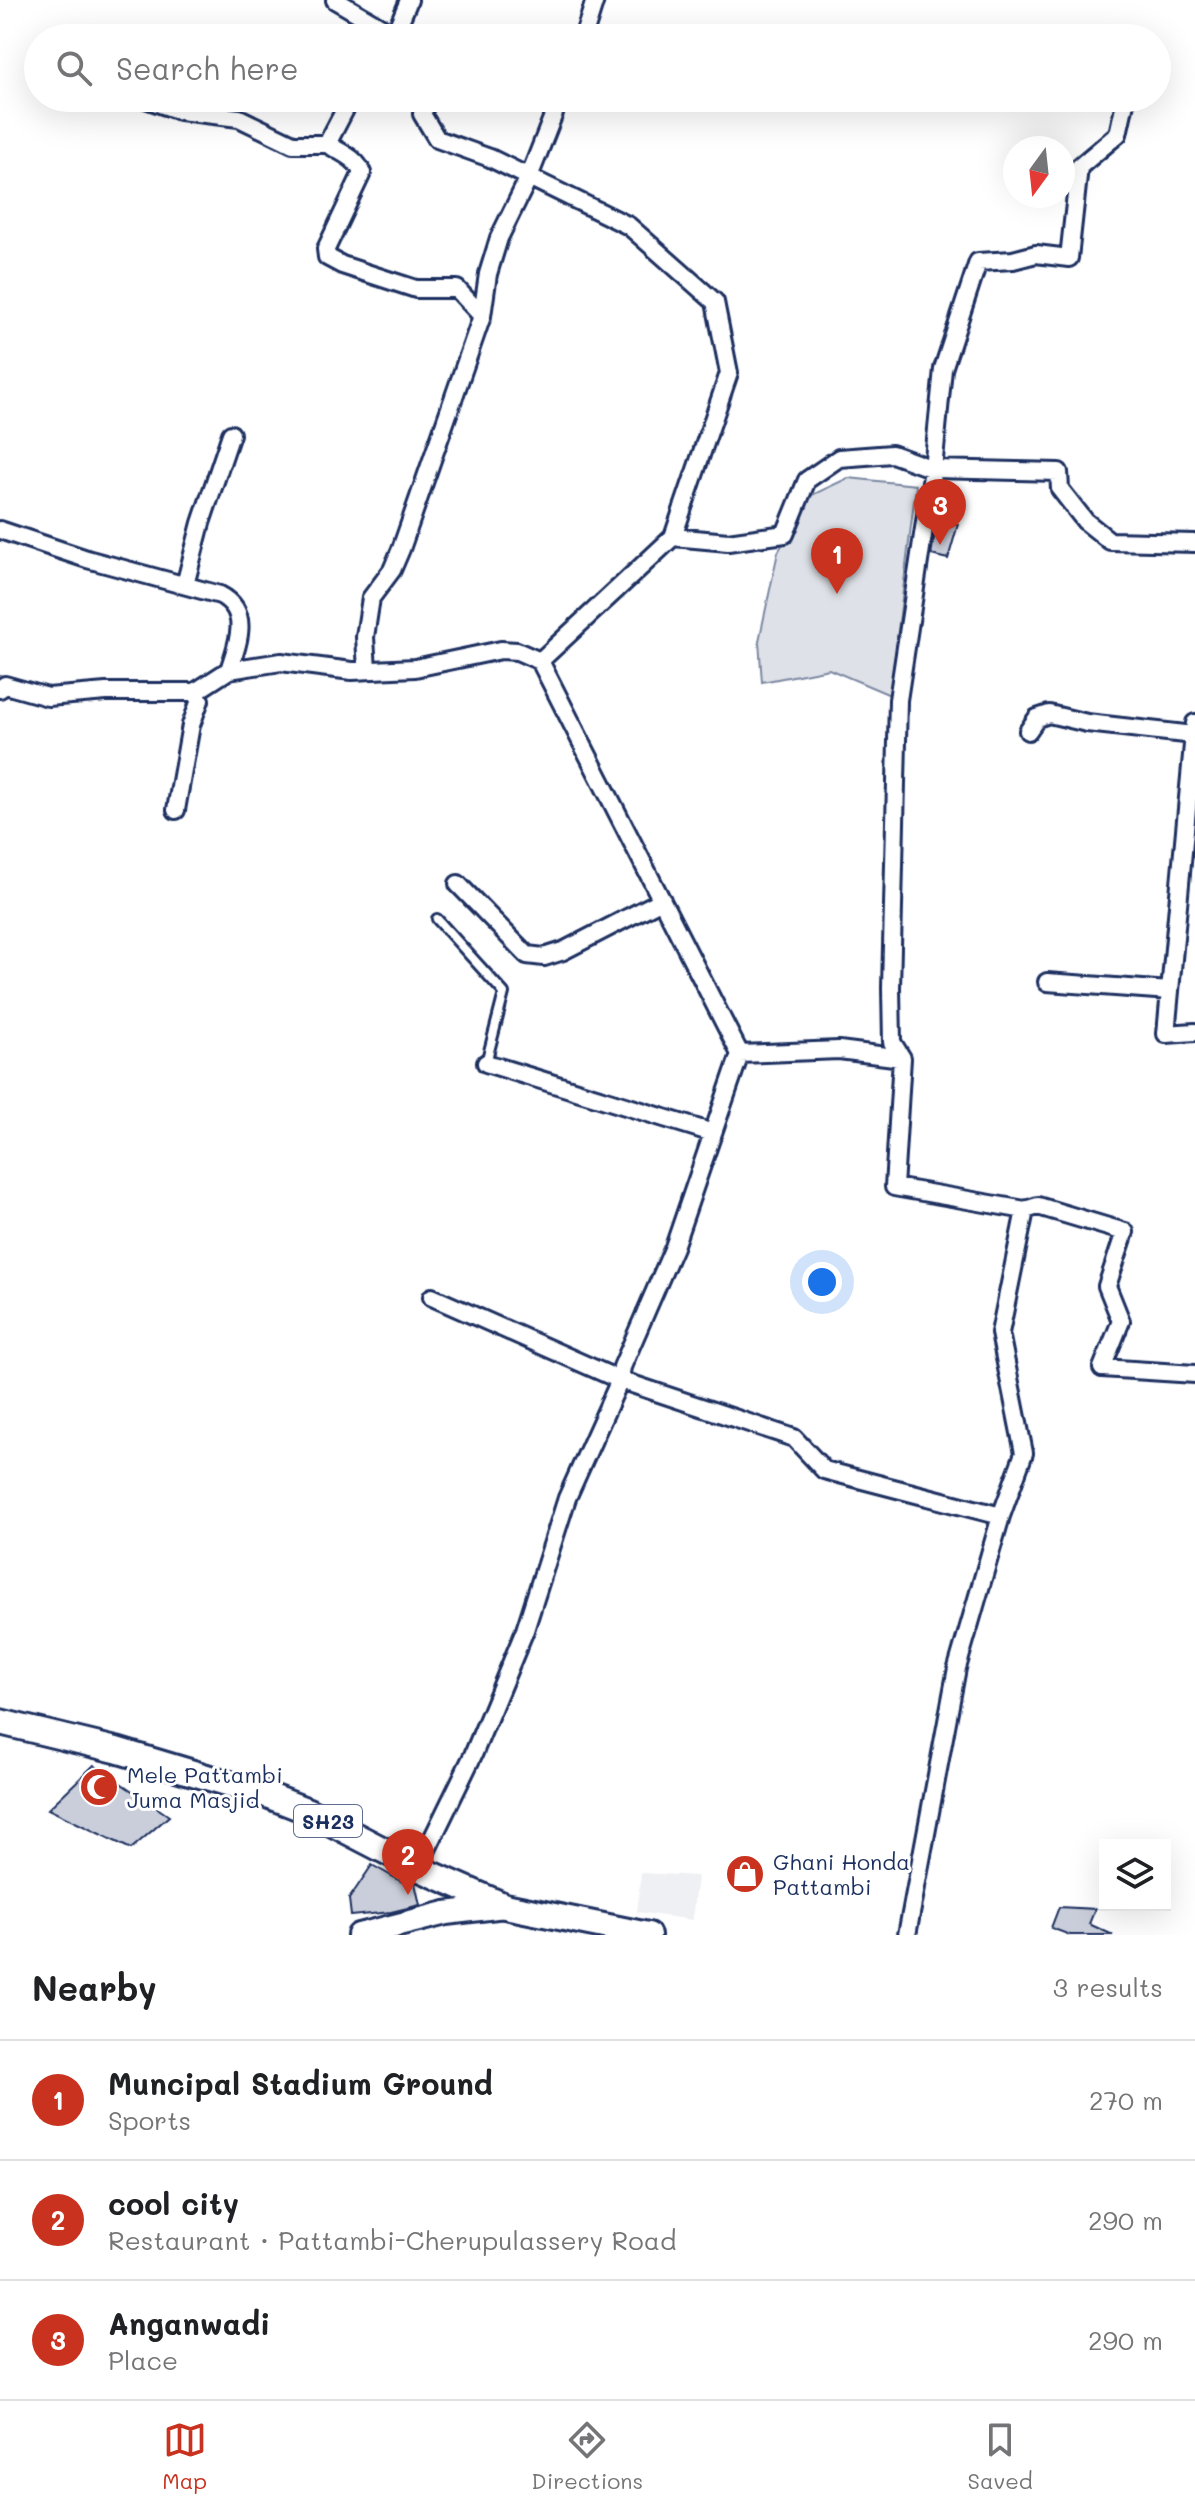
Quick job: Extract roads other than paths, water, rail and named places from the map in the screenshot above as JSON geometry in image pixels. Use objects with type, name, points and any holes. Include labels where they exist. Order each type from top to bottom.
[{"type":"main road","name":"SH23","points":[[0,1722],[116,1750],[267,1795],[505,1906],[648,1935]]},
{"type":"main road","points":[[359,1935],[446,1913],[505,1906]]},
{"type":"street","points":[[335,0],[375,24]]},
{"type":"street","points":[[401,24],[409,0]]},
{"type":"street","points":[[587,24],[595,0]]},
{"type":"street","points":[[188,112],[239,118],[293,144],[327,144],[352,159],[362,173],[326,249],[327,257],[342,265],[416,289],[457,289],[482,316]]},
{"type":"street","points":[[327,144],[344,112]]},
{"type":"street","points":[[423,112],[437,139],[490,158],[629,226],[715,302],[729,373],[673,537],[540,661]]},
{"type":"street","points":[[367,670],[365,637],[371,598],[392,570],[401,549],[482,316],[488,274],[499,238],[529,177],[555,112]]},
{"type":"street","points":[[1123,112],[1118,134],[1079,167],[1069,258],[1036,254],[1013,260],[978,262],[943,369],[933,469],[898,700],[891,988],[892,1042],[902,1058],[894,1187],[1025,1210],[1038,1206],[1125,1232],[1107,1286],[1121,1321],[1102,1368],[1195,1374]]},
{"type":"street","points":[[185,585],[201,523],[231,434]]},
{"type":"street","points":[[673,537],[728,542],[785,534],[807,480],[839,458],[892,454],[933,469],[1059,472],[1060,489],[1085,521],[1110,541],[1195,543]]},
{"type":"street","points":[[0,530],[87,559],[220,595],[231,601],[239,621],[237,645],[229,670]]},
{"type":"street","points":[[0,689],[5,685],[48,697],[106,692],[195,692],[229,670],[281,662],[352,671],[415,668],[501,650],[517,651],[540,661],[740,1054],[674,1247],[622,1367],[620,1380],[567,1498],[525,1630],[473,1755],[418,1868]]},
{"type":"street","points":[[176,810],[191,725],[200,700],[195,692]]},
{"type":"street","points":[[1028,731],[1037,718],[1049,714],[1087,723],[1194,735]]},
{"type":"street","points":[[1195,723],[1166,1034],[1195,1032]]},
{"type":"street","points":[[458,884],[527,955],[544,957],[563,951],[662,900]]},
{"type":"street","points":[[1047,982],[1170,991]]},
{"type":"street","points":[[740,1054],[839,1050],[902,1058]]},
{"type":"street","points":[[486,1063],[713,1133]]},
{"type":"street","points":[[907,1935],[957,1668],[1001,1516],[1024,1453],[1000,1333],[1025,1210]]},
{"type":"street","points":[[432,1297],[620,1380],[794,1438],[824,1470],[1001,1516]]},
{"type":"lane","points":[[437,919],[504,993],[486,1063]]},
{"type":"place","name":"Anganwadi","points":[[940,545]]},
{"type":"place","name":"Muncipal Stadium Ground","points":[[837,594]]},
{"type":"place","name":"Mele Pattambi Juma Masjid","points":[[99,1787]]},
{"type":"place","name":"Ghani Honda Pattambi","points":[[745,1874]]},
{"type":"place","name":"cool city","points":[[408,1895]]}]
